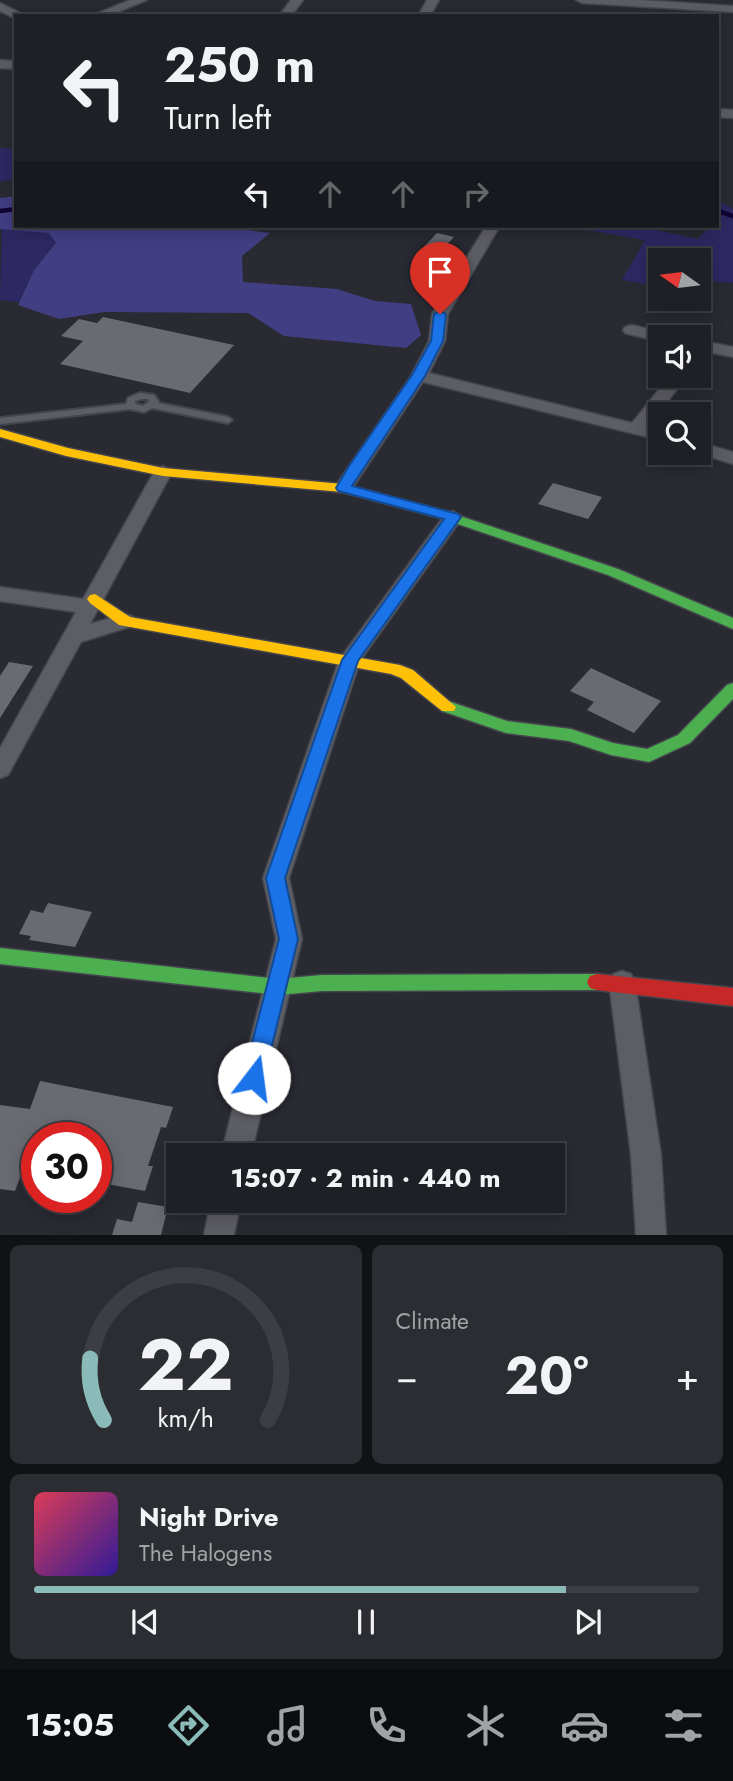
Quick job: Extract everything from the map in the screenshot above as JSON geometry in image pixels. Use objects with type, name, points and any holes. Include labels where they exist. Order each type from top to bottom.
[{"type":"street","points":[[103,14],[141,0]]},
{"type":"street","points":[[582,0],[660,2],[733,9]]},
{"type":"street","points":[[343,488],[419,376],[437,341],[440,314],[491,229]]},
{"type":"street","points":[[631,330],[648,334]]},
{"type":"street","points":[[711,349],[733,352]]},
{"type":"street","points":[[419,376],[648,431]]},
{"type":"street","points":[[638,428],[670,388]]},
{"type":"street","points":[[0,433],[66,452],[163,472],[343,488],[453,517],[613,572],[733,624]]},
{"type":"street","points":[[711,451],[733,458]]},
{"type":"street","points":[[0,769],[163,472]]},
{"type":"street","points":[[239,1143],[289,939],[276,878],[350,660],[453,517]]},
{"type":"street","points":[[0,594],[92,603],[125,621],[394,668],[407,674],[446,706],[506,727],[571,735],[611,749],[649,756],[684,738],[733,689]]},
{"type":"street","points":[[72,637],[125,621]]},
{"type":"street","points":[[0,956],[278,987],[321,983],[622,982],[704,997],[733,997]]},
{"type":"street","points":[[622,982],[646,1155],[651,1235]]},
{"type":"street","points":[[219,1235],[223,1213]]},
{"type":"lane","points":[[0,421],[130,405],[144,409],[153,405],[228,420]]},
{"type":"shaded area","points":[[0,148],[14,149],[14,179],[0,182]]},
{"type":"shaded area","points":[[14,196],[14,228],[247,228],[270,233],[242,256],[243,282],[337,289],[375,301],[411,304],[421,335],[406,348],[284,336],[248,313],[104,312],[59,319],[18,305],[34,270],[56,243],[49,233],[0,229],[0,198]]},
{"type":"shaded area","points":[[719,201],[733,209],[733,283],[711,281],[711,248],[648,248],[648,285],[622,280],[645,240],[576,228],[646,228],[698,239],[708,228],[719,228]]},
{"type":"shaded area","points":[[2,229],[49,233],[56,243],[34,270],[19,302],[0,300]]},
{"type":"building","points":[[437,233],[454,237],[439,253],[422,249]]},
{"type":"building","points":[[103,317],[234,345],[190,393],[60,364],[83,341],[61,336],[79,319],[97,323]]},
{"type":"building","points":[[553,483],[602,497],[588,519],[538,504]]},
{"type":"building","points":[[9,662],[33,666],[0,718],[0,676]]},
{"type":"building","points":[[591,668],[661,701],[634,733],[587,710],[594,702],[570,691]]},
{"type":"building","points":[[48,903],[92,912],[75,947],[29,940],[31,936],[19,934],[31,910],[43,913]]},
{"type":"building","points":[[40,1081],[173,1107],[166,1128],[161,1127],[148,1166],[153,1166],[145,1191],[112,1185],[112,1122],[21,1122],[21,1175],[15,1191],[0,1189],[0,1105],[30,1109]]},
{"type":"building","points":[[138,1202],[166,1207],[161,1235],[112,1235],[117,1219],[132,1222]]},
{"type":"waterway","points":[[0,211],[14,209]]},
{"type":"waterway","points":[[719,211],[733,216]]},
{"type":"traffic: fast","points":[[448,516],[613,572],[733,624]]},
{"type":"traffic: fast","points":[[448,707],[506,727],[571,735],[611,749],[649,756],[684,739],[733,689]]},
{"type":"traffic: fast","points":[[0,956],[278,987],[322,983],[597,982]]},
{"type":"traffic: slow","points":[[0,433],[66,452],[163,472],[343,488],[448,516]]},
{"type":"traffic: slow","points":[[95,599],[125,621],[394,669],[407,674],[448,707]]},
{"type":"traffic: jam","points":[[597,982],[733,997]]},
{"type":"route","points":[[254,1078],[289,939],[276,878],[350,660],[453,517],[343,488],[419,376],[437,341],[440,314]]}]
